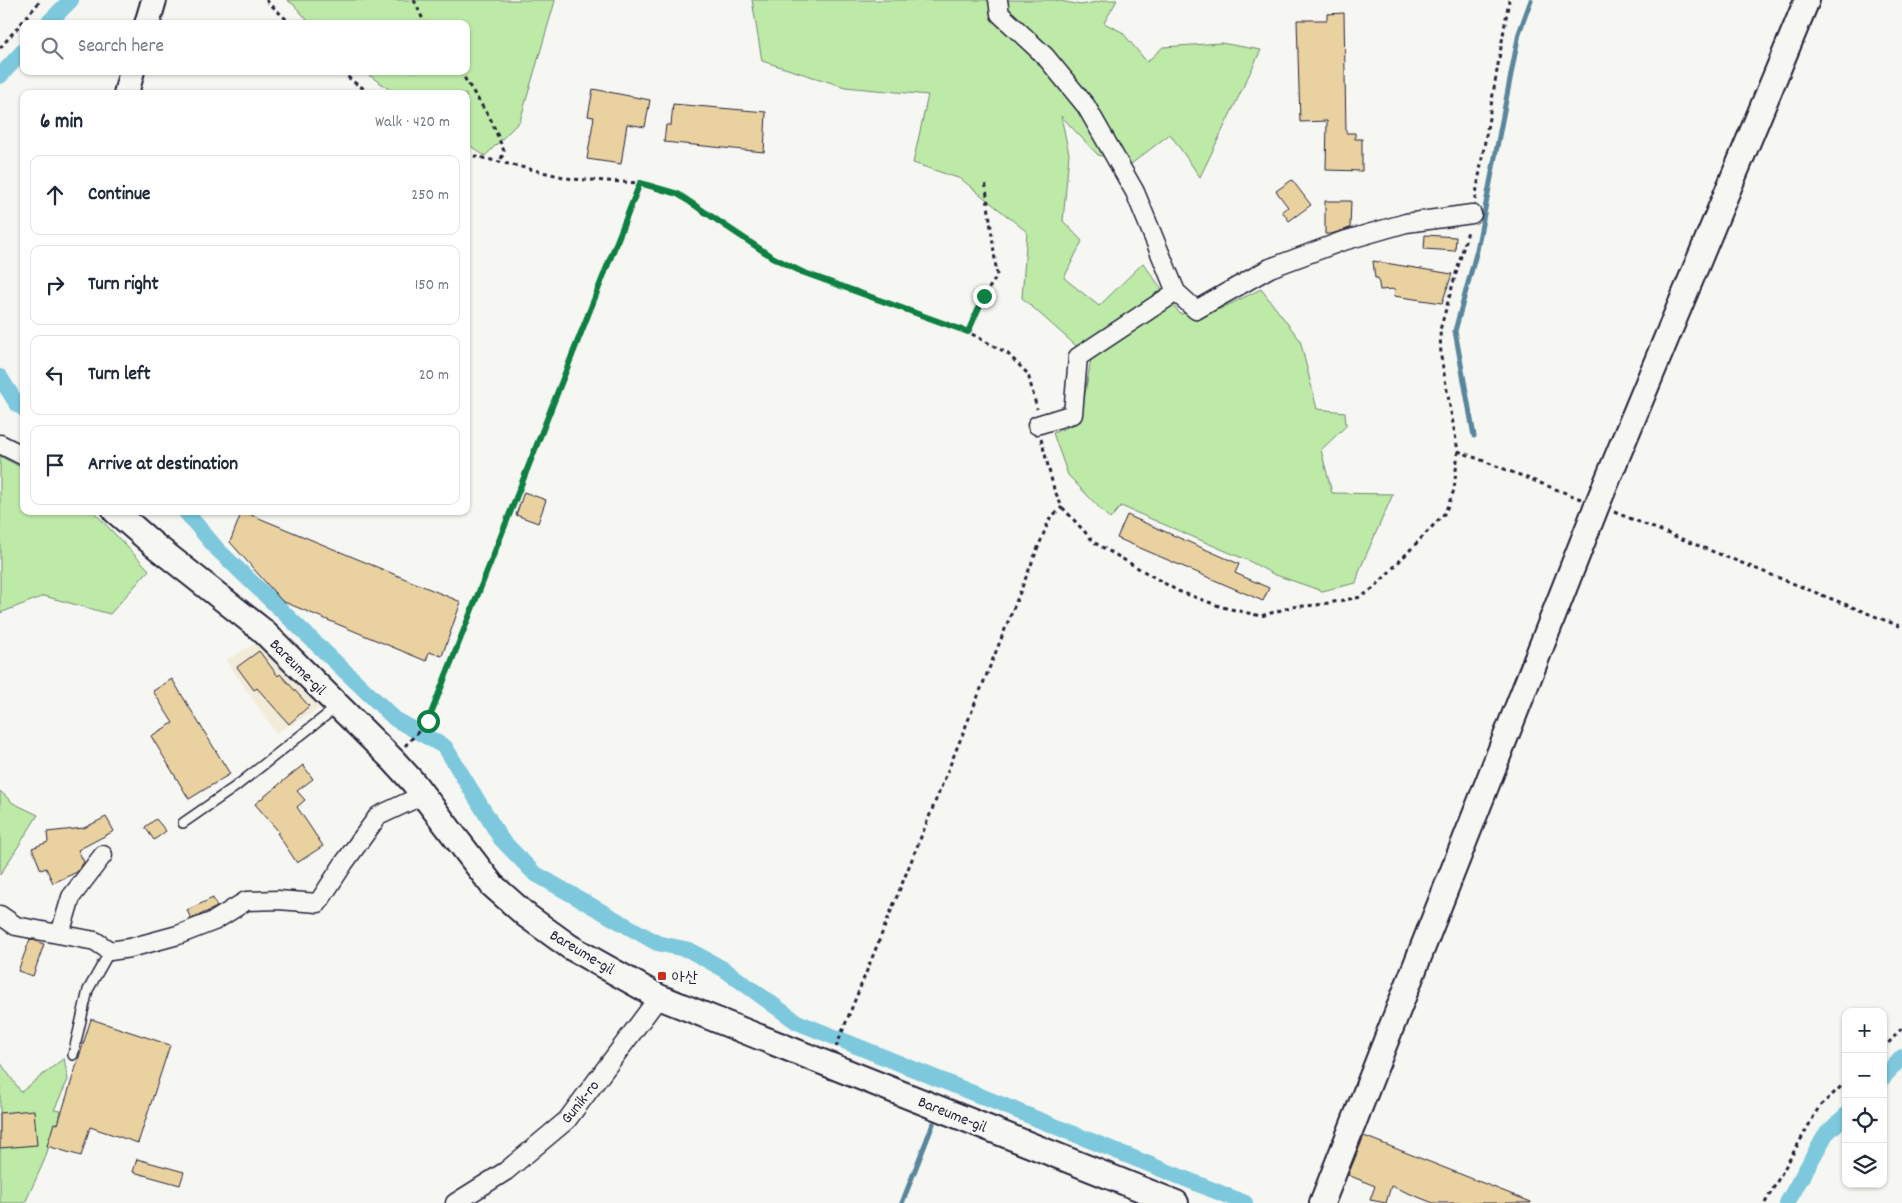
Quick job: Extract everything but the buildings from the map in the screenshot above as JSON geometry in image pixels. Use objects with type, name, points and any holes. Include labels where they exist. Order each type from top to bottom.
[{"type":"street","points":[[148,20],[154,0]]},
{"type":"street","points":[[998,0],[1000,14],[1045,56],[1086,106],[1135,192],[1176,292],[1196,310],[1270,268],[1340,242],[1406,223],[1472,214]]},
{"type":"street","points":[[1322,1203],[1597,505],[1807,0]]},
{"type":"street","points":[[127,90],[131,75]]},
{"type":"street","points":[[1037,425],[1073,414],[1078,357],[1176,292]]},
{"type":"street","points":[[0,444],[20,454]]},
{"type":"street","name":"Bareume-gil","points":[[120,515],[153,544],[262,630],[393,760],[423,795],[492,885],[527,916],[570,947],[659,996],[1176,1203]]},
{"type":"street","points":[[0,915],[16,926],[95,941],[110,951],[130,948],[178,935],[214,921],[246,901],[278,900],[318,903],[378,816],[423,795]]},
{"type":"street","points":[[60,934],[71,897],[104,855]]},
{"type":"street","name":"Gunik-ro","points":[[455,1203],[506,1171],[567,1120],[659,996]]},
{"type":"lane","points":[[183,823],[236,787],[338,706]]},
{"type":"lane","points":[[73,1055],[88,990],[110,951]]},
{"type":"path","points":[[24,20],[41,0]]},
{"type":"path","points":[[266,0],[287,20]]},
{"type":"path","points":[[414,0],[422,20]]},
{"type":"path","points":[[470,155],[572,179],[640,183],[678,194],[772,257],[802,272],[968,332],[1007,353],[1028,374],[1037,407],[1037,425],[1054,489],[1062,507],[1095,543],[1178,591],[1222,607],[1261,616],[1291,607],[1317,605],[1361,597],[1375,587],[1445,513],[1454,490],[1458,451],[1441,357],[1440,330],[1472,214],[1509,0]]},
{"type":"path","points":[[0,48],[20,25]]},
{"type":"path","points":[[346,75],[366,90]]},
{"type":"path","points":[[463,75],[491,120],[504,151],[500,162]]},
{"type":"path","points":[[968,332],[984,296],[997,276],[986,180]]},
{"type":"path","points":[[405,746],[428,721],[640,183]]},
{"type":"path","points":[[1458,451],[1902,627]]},
{"type":"path","points":[[834,1052],[1050,518],[1062,507]]},
{"type":"path","points":[[1887,1045],[1902,1028]]},
{"type":"path","points":[[1765,1203],[1819,1107],[1842,1086]]},
{"type":"shaded area","points":[[262,640],[321,708],[276,733],[226,660]]},
{"type":"green space","points":[[287,0],[555,0],[520,121],[485,156],[470,146],[470,90],[390,90],[369,75],[470,75],[470,20],[307,20]]},
{"type":"green space","points":[[752,0],[1055,0],[1081,5],[1117,0],[1104,23],[1122,32],[1147,62],[1163,47],[1221,43],[1261,50],[1200,177],[1170,134],[1131,164],[1098,155],[1061,116],[1069,154],[1063,221],[1082,241],[1064,278],[1099,306],[1143,263],[1180,314],[1220,309],[1261,289],[1300,340],[1317,409],[1345,412],[1346,426],[1321,450],[1332,493],[1393,494],[1360,569],[1356,583],[1322,591],[1273,574],[1249,561],[1121,506],[1110,519],[1068,475],[1053,433],[1080,422],[1091,359],[1022,298],[1027,232],[961,179],[913,163],[928,95],[845,87],[762,61]]},
{"type":"green space","points":[[0,456],[20,467],[20,515],[97,515],[149,570],[110,614],[44,596],[0,613]]},
{"type":"green space","points":[[0,791],[13,803],[38,815],[0,875]]},
{"type":"green space","points":[[64,1058],[68,1080],[54,1110],[61,1111],[44,1161],[25,1203],[0,1203],[0,1062],[21,1092]]},
{"type":"waterway","points":[[51,20],[71,0]]},
{"type":"waterway","points":[[1474,436],[1455,331],[1477,250],[1519,33],[1531,0]]},
{"type":"waterway","points":[[0,76],[20,54]]},
{"type":"waterway","points":[[0,377],[20,406]]},
{"type":"waterway","points":[[188,515],[217,549],[395,719],[445,747],[501,839],[534,873],[657,943],[689,950],[725,970],[797,1022],[1245,1203]]},
{"type":"waterway","points":[[1887,1074],[1902,1057]]},
{"type":"waterway","points":[[1787,1203],[1826,1134],[1842,1119]]},
{"type":"waterway","points":[[902,1203],[933,1124]]},
{"type":"place","name":"아산","points":[[662,976]]},
{"type":"route","points":[[428,721],[640,183],[678,194],[772,257],[802,272],[968,332],[984,296]]}]
